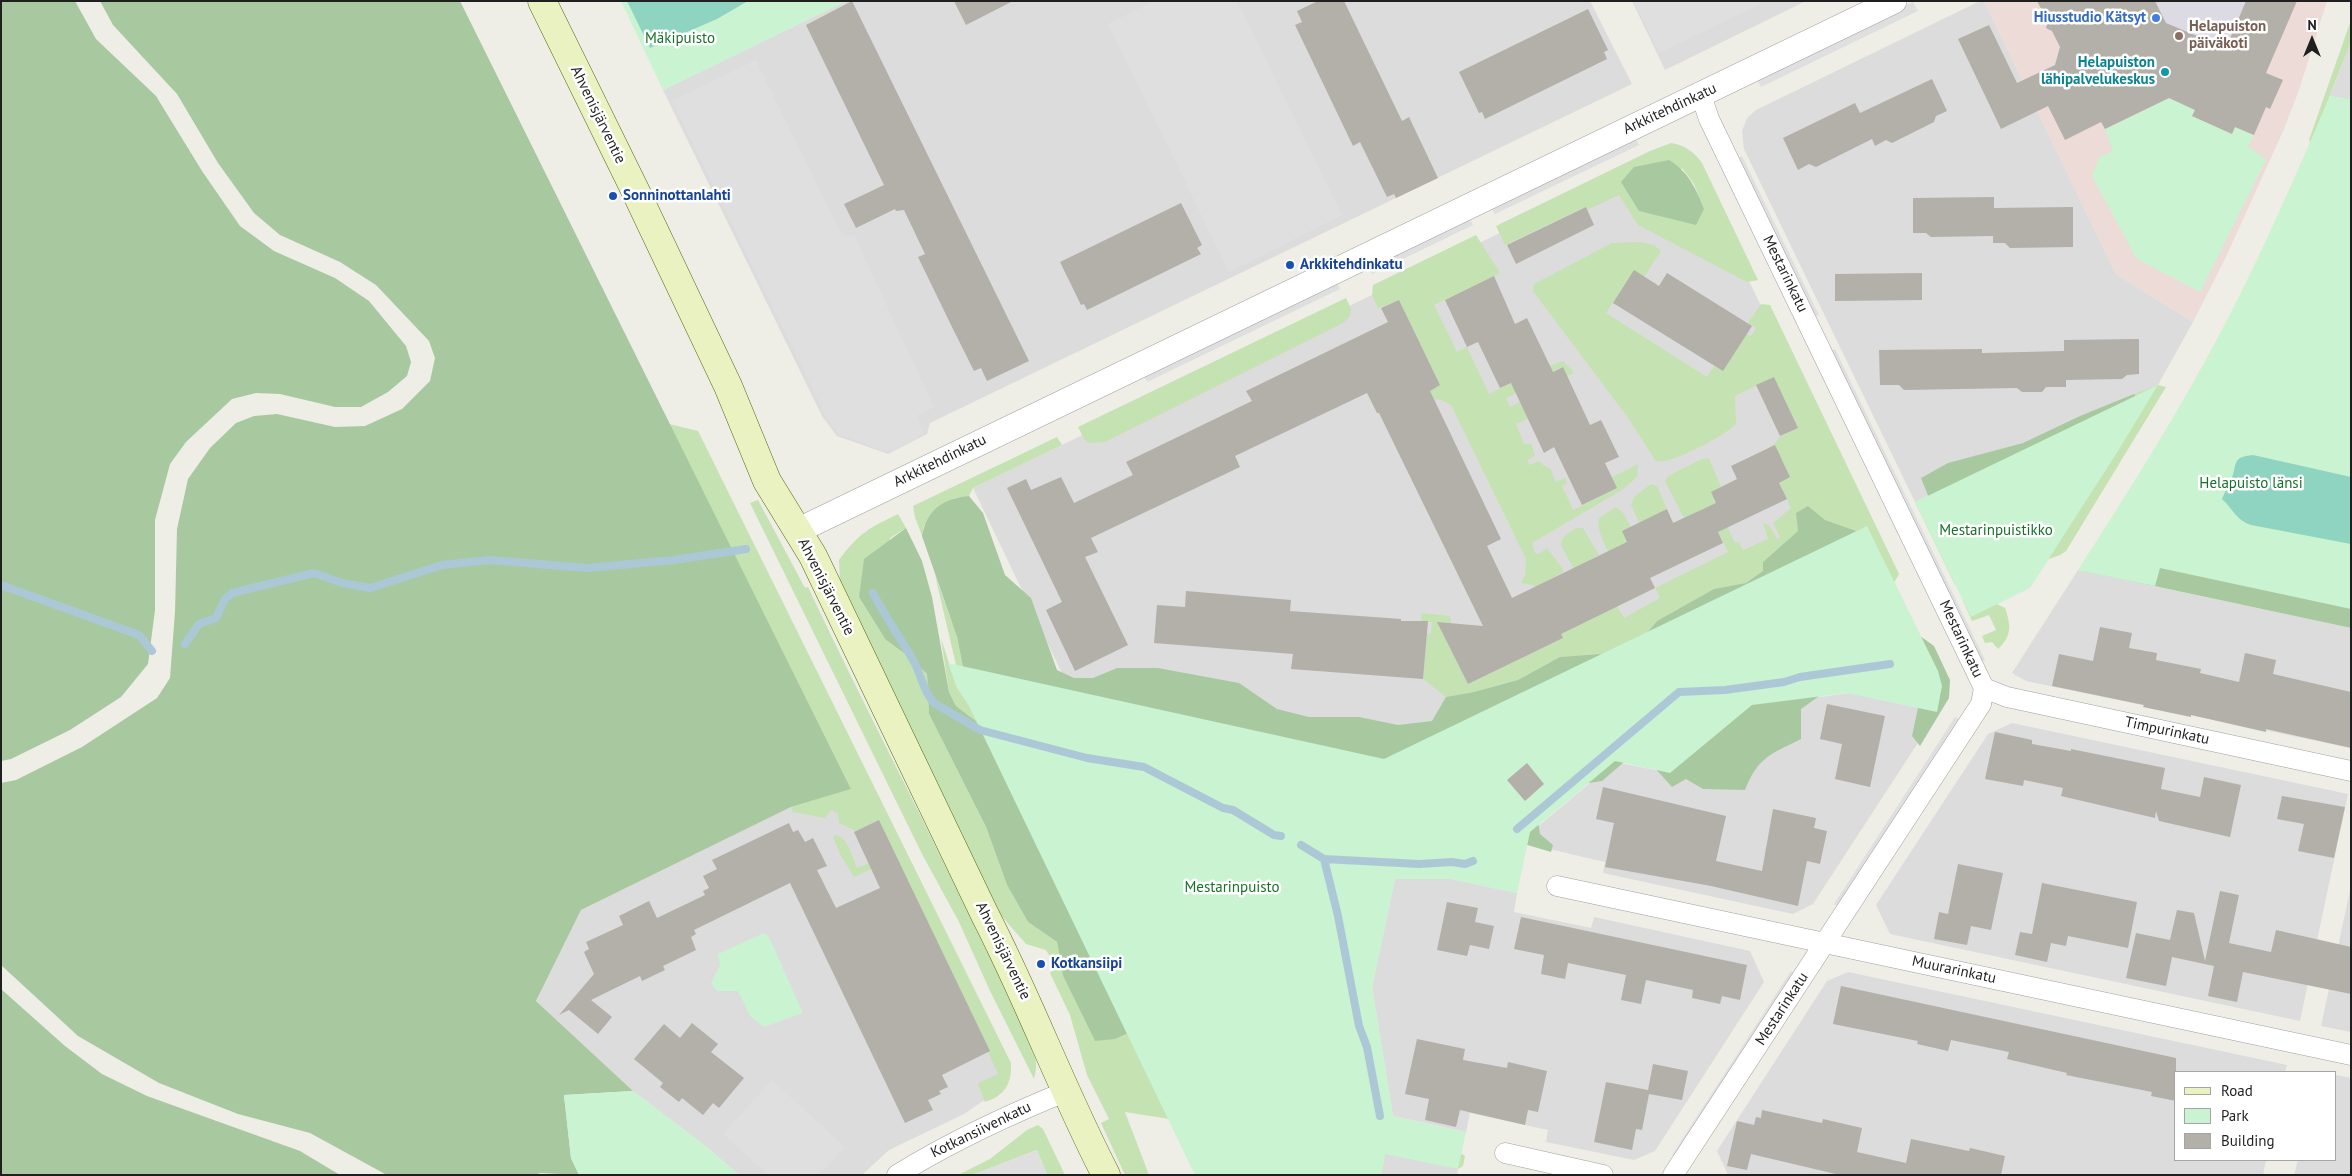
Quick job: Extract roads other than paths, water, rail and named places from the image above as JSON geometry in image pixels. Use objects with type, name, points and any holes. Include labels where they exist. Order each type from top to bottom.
[{"type":"main road","name":"Ahvenisjärventie","points":[[542,1],[720,369],[767,481],[812,556],[1015,974],[1079,1122],[1106,1175]]},
{"type":"street","name":"Arkkitehdinkatu","points":[[798,532],[1894,1]]},
{"type":"street","name":"Mestarinkatu","points":[[1673,1175],[1981,704],[1984,688],[1709,119],[1701,95]]},
{"type":"street","name":"Timpurinkatu","points":[[1984,688],[2007,697],[2351,771]]},
{"type":"street","name":"Muurarinkatu","points":[[1557,886],[2351,1055]]},
{"type":"street","name":"Kotkansiivenkatu","points":[[897,1175],[955,1142],[1023,1109],[1067,1091]]},
{"type":"street","points":[[1505,1153],[1603,1175]]},
{"type":"waterway","points":[[185,644],[199,624],[216,618],[225,599],[232,593],[314,573],[342,583],[370,588],[442,565],[489,560],[587,568],[674,560],[746,549]]},
{"type":"waterway","points":[[1,585],[139,635],[152,651]]},
{"type":"waterway","points":[[873,593],[916,665],[927,693],[934,703],[980,730],[1087,758],[1144,767],[1223,808],[1233,810],[1274,835],[1281,836]]},
{"type":"waterway","points":[[1517,829],[1679,692],[1725,690],[1890,664]]},
{"type":"waterway","points":[[1301,845],[1324,859],[1338,916],[1359,1026],[1367,1047],[1380,1116]]},
{"type":"waterway","points":[[1324,859],[1419,864],[1452,862],[1465,864],[1473,861]]},
{"type":"place","name":"Hiusstudio Kätsyt","points":[[2156,18]]},
{"type":"place","name":"Helapuiston päiväkoti","points":[[2179,36]]},
{"type":"place","name":"Helapuiston lähipalvelukeskus","points":[[2165,72]]},
{"type":"place","name":"Sonninottanlahti","points":[[613,196]]},
{"type":"place","name":"Arkkitehdinkatu","points":[[1290,265]]},
{"type":"place","name":"Kotkansiipi","points":[[1041,964]]},
{"type":"park label","name":"Mäkipuisto","points":[[680,39]]},
{"type":"park label","name":"Helapuisto länsi","points":[[2251,484]]},
{"type":"park label","name":"Mestarinpuistikko","points":[[1996,531]]},
{"type":"park label","name":"Mestarinpuisto","points":[[1232,888]]}]
